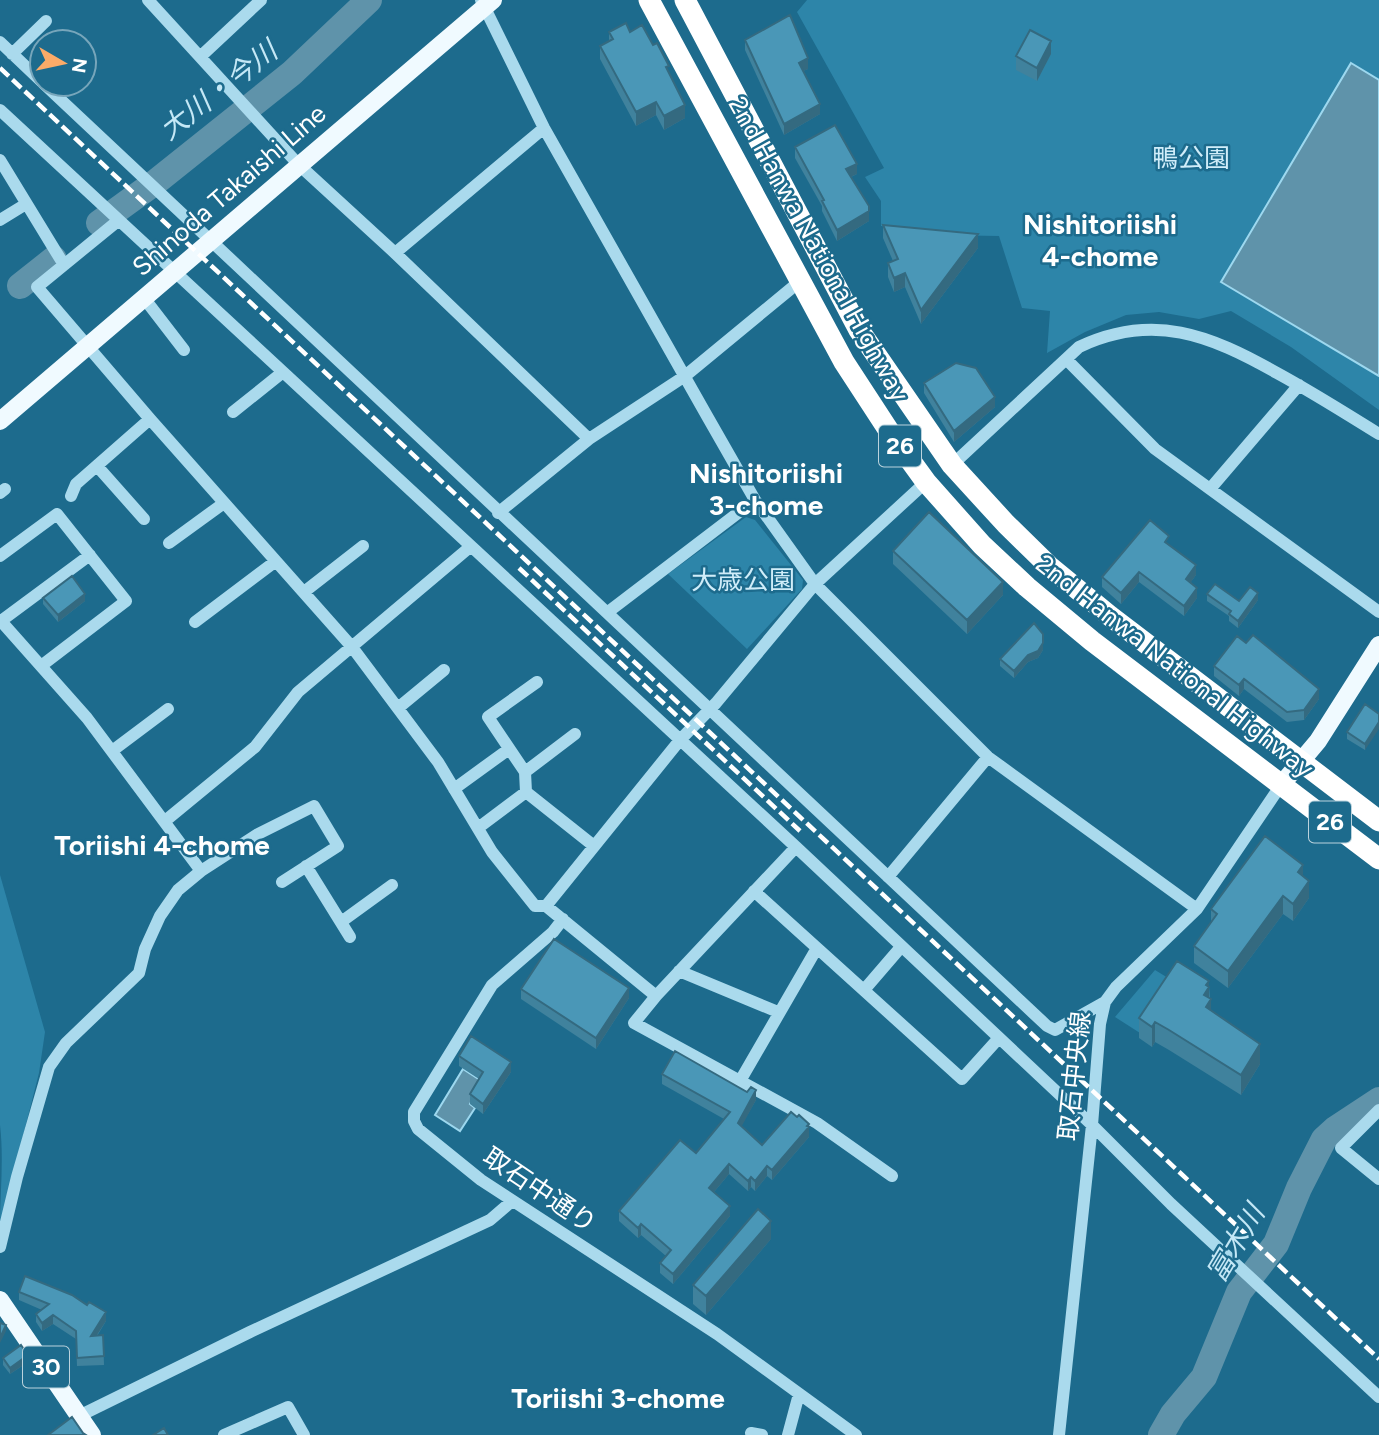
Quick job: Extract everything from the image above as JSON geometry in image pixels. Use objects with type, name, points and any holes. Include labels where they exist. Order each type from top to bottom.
[{"type":"highway","name":"2nd Hanwa National Highway","points":[[649,0],[844,362],[926,482],[982,545],[1027,587],[1092,641],[1379,859]]},
{"type":"highway","name":"2nd Hanwa National Highway","points":[[685,0],[859,330],[952,465],[1049,566],[1110,617],[1379,821]]},
{"type":"main road","name":"Shinoda Takaishi Line","points":[[0,421],[486,2]]},
{"type":"main road","points":[[1281,785],[1318,741],[1379,645]]},
{"type":"main road","name":"30","points":[[0,1300],[92,1435]]},
{"type":"street","points":[[148,0],[299,164],[589,439]]},
{"type":"street","points":[[200,57],[261,0]]},
{"type":"street","points":[[486,2],[544,128],[755,500],[815,584],[988,757],[1197,909]]},
{"type":"street","points":[[12,54],[46,21]]},
{"type":"street","points":[[0,42],[28,69]]},
{"type":"street","points":[[59,98],[1047,1026],[1055,1030],[1105,1002]]},
{"type":"street","points":[[0,110],[796,847],[1379,1397]]},
{"type":"street","points":[[395,253],[544,128]]},
{"type":"street","points":[[0,160],[64,265]]},
{"type":"street","points":[[0,220],[26,204]]},
{"type":"street","points":[[119,220],[37,287],[352,647],[438,762],[492,852],[535,906],[546,906],[656,996]]},
{"type":"street","points":[[498,513],[589,439],[685,376],[799,282]]},
{"type":"street","points":[[144,298],[184,350]]},
{"type":"street","points":[[952,465],[1079,347],[1098,338],[1155,329],[1196,334],[1219,342],[1299,385],[1379,434]]},
{"type":"street","points":[[1066,359],[1155,449],[1379,612]]},
{"type":"street","points":[[233,412],[283,372]]},
{"type":"street","points":[[1210,489],[1299,385]]},
{"type":"street","points":[[71,496],[76,484],[150,419]]},
{"type":"street","points":[[97,466],[144,519]]},
{"type":"street","points":[[546,906],[680,740],[716,703],[815,584],[926,482]]},
{"type":"street","points":[[608,612],[755,500]]},
{"type":"street","points":[[169,542],[224,503]]},
{"type":"street","points":[[0,556],[57,514],[126,601],[41,666]]},
{"type":"street","points":[[304,592],[363,546]]},
{"type":"street","points":[[165,821],[255,747],[298,692],[470,547]]},
{"type":"street","points":[[90,555],[1,620],[87,718],[201,872]]},
{"type":"street","points":[[195,622],[276,561]]},
{"type":"street","points":[[398,708],[444,670]]},
{"type":"street","points":[[537,682],[488,717],[525,772],[526,792],[594,846]]},
{"type":"street","points":[[112,751],[168,709]]},
{"type":"street","points":[[525,772],[575,734]]},
{"type":"street","points":[[454,789],[509,749]]},
{"type":"street","points":[[888,877],[988,757]]},
{"type":"street","name":"取石中央線","points":[[1059,1435],[1100,1024],[1105,1002],[1116,987],[1197,909],[1281,785]]},
{"type":"street","points":[[478,828],[526,792]]},
{"type":"street","points":[[0,1247],[49,1067],[66,1043],[139,973],[145,949],[160,916],[178,890],[258,834],[314,806],[338,846],[282,881]]},
{"type":"street","points":[[796,847],[679,971],[634,1023],[817,1123],[892,1176]]},
{"type":"street","points":[[306,866],[350,937]]},
{"type":"street","points":[[341,922],[392,885]]},
{"type":"street","points":[[754,891],[962,1079],[998,1039]]},
{"type":"street","name":"取石中通り","points":[[563,919],[553,932],[492,985],[414,1112],[418,1129],[481,1180],[717,1334],[856,1435]]},
{"type":"street","points":[[864,990],[901,947]]},
{"type":"street","points":[[740,1081],[817,948]]},
{"type":"street","points":[[679,971],[778,1012]]},
{"type":"street","points":[[1379,1110],[1340,1148],[1379,1179]]},
{"type":"street","points":[[79,1416],[250,1332],[490,1220],[512,1201]]},
{"type":"street","points":[[788,1435],[799,1394]]},
{"type":"street","points":[[224,1435],[289,1407],[304,1435]]},
{"type":"green space","name":"鴨公園","points":[[807,0],[1379,0],[1379,410],[1291,347],[1231,311],[1199,319],[1159,312],[1126,315],[1085,332],[1047,353],[1050,311],[1022,308],[999,236],[938,235],[881,226],[881,201],[865,177],[884,168],[797,12]]},
{"type":"green space","name":"大歳公園","points":[[746,517],[755,520],[803,580],[802,589],[747,649],[668,574]]},
{"type":"green space","points":[[0,875],[45,1032],[39,1073],[0,1227],[2,1163]]},
{"type":"green space","points":[[1155,970],[1173,981],[1140,1033],[1115,1017]]},
{"type":"shaded area","points":[[1351,63],[1379,80],[1379,376],[1221,282]]},
{"type":"shaded area","points":[[463,1069],[483,1082],[470,1104],[475,1108],[460,1131],[435,1115]]},
{"type":"building","points":[[790,15],[808,58],[799,63],[820,104],[784,124],[745,40]]},
{"type":"building","points":[[626,23],[630,32],[642,25],[653,45],[657,43],[685,105],[664,116],[656,102],[636,112],[600,46],[613,39],[609,32]]},
{"type":"building","points":[[1030,30],[1051,41],[1037,68],[1016,56]]},
{"type":"building","points":[[835,125],[857,164],[846,169],[869,206],[869,211],[837,230],[795,147]]},
{"type":"building","points":[[883,225],[978,234],[921,310],[905,273],[894,278],[888,263],[898,259]]},
{"type":"building","points":[[956,363],[976,368],[995,397],[954,431],[924,383]]},
{"type":"building","points":[[929,512],[1003,582],[967,620],[893,551]]},
{"type":"building","points":[[1150,520],[1169,536],[1165,542],[1196,565],[1186,579],[1197,588],[1184,606],[1139,572],[1121,593],[1102,577]]},
{"type":"building","points":[[72,576],[85,594],[58,615],[43,598]]},
{"type":"building","points":[[1215,584],[1239,601],[1250,587],[1258,593],[1238,621],[1229,614],[1231,611],[1207,594]]},
{"type":"building","points":[[1034,623],[1043,634],[1043,643],[1038,651],[1028,655],[1014,671],[1000,659]]},
{"type":"building","points":[[1253,635],[1319,689],[1304,710],[1287,712],[1244,679],[1239,685],[1214,666],[1237,636],[1246,643]]},
{"type":"building","points":[[1365,704],[1379,714],[1379,722],[1365,744],[1347,732]]},
{"type":"building","points":[[1265,836],[1303,865],[1298,872],[1309,881],[1293,904],[1283,896],[1228,971],[1194,946],[1217,914],[1211,909]]},
{"type":"building","points":[[554,939],[629,988],[596,1038],[521,989]]},
{"type":"building","points":[[1177,961],[1209,981],[1204,995],[1211,999],[1206,1007],[1260,1044],[1241,1075],[1155,1022],[1152,1027],[1139,1018]]},
{"type":"building","points":[[471,1036],[511,1062],[483,1104],[470,1094],[483,1072],[459,1056]]},
{"type":"building","points":[[675,1051],[747,1092],[751,1087],[756,1090],[738,1123],[762,1145],[791,1112],[797,1117],[799,1115],[809,1127],[772,1170],[767,1166],[755,1181],[751,1177],[748,1181],[729,1164],[709,1188],[730,1206],[673,1274],[660,1263],[671,1250],[641,1224],[638,1228],[619,1211],[680,1140],[696,1153],[730,1112],[662,1074]]},
{"type":"building","points":[[758,1209],[771,1221],[706,1296],[693,1285]]},
{"type":"building","points":[[25,1276],[72,1295],[87,1305],[89,1302],[106,1312],[91,1336],[103,1335],[104,1356],[77,1358],[76,1331],[53,1315],[42,1323],[36,1314],[49,1304],[19,1292]]},
{"type":"building","points":[[0,1323],[6,1325],[0,1338]]},
{"type":"building","points":[[21,1345],[28,1355],[10,1368],[3,1358]]},
{"type":"building","points":[[72,1417],[86,1435],[48,1435]]},
{"type":"building","points":[[164,1428],[168,1435],[153,1435]]},
{"type":"waterway","name":"大川・今川","points":[[99,223],[157,181],[292,73],[369,0]]},
{"type":"waterway","name":"大川・今川","points":[[20,286],[54,259]]},
{"type":"waterway","name":"富木川","points":[[1161,1435],[1173,1414],[1204,1377],[1239,1292],[1276,1244],[1299,1188],[1324,1139],[1379,1100]]},
{"type":"railway","points":[[0,68],[1379,1359]]},
{"type":"railway","points":[[519,568],[800,831]]},
{"type":"district","name":"Nishitoriishi 4-chome","points":[[1100,240]]},
{"type":"district","name":"Nishitoriishi 3-chome","points":[[766,489]]},
{"type":"district","name":"Toriishi 4-chome","points":[[162,845]]},
{"type":"district","name":"Toriishi 3-chome","points":[[618,1398]]}]
